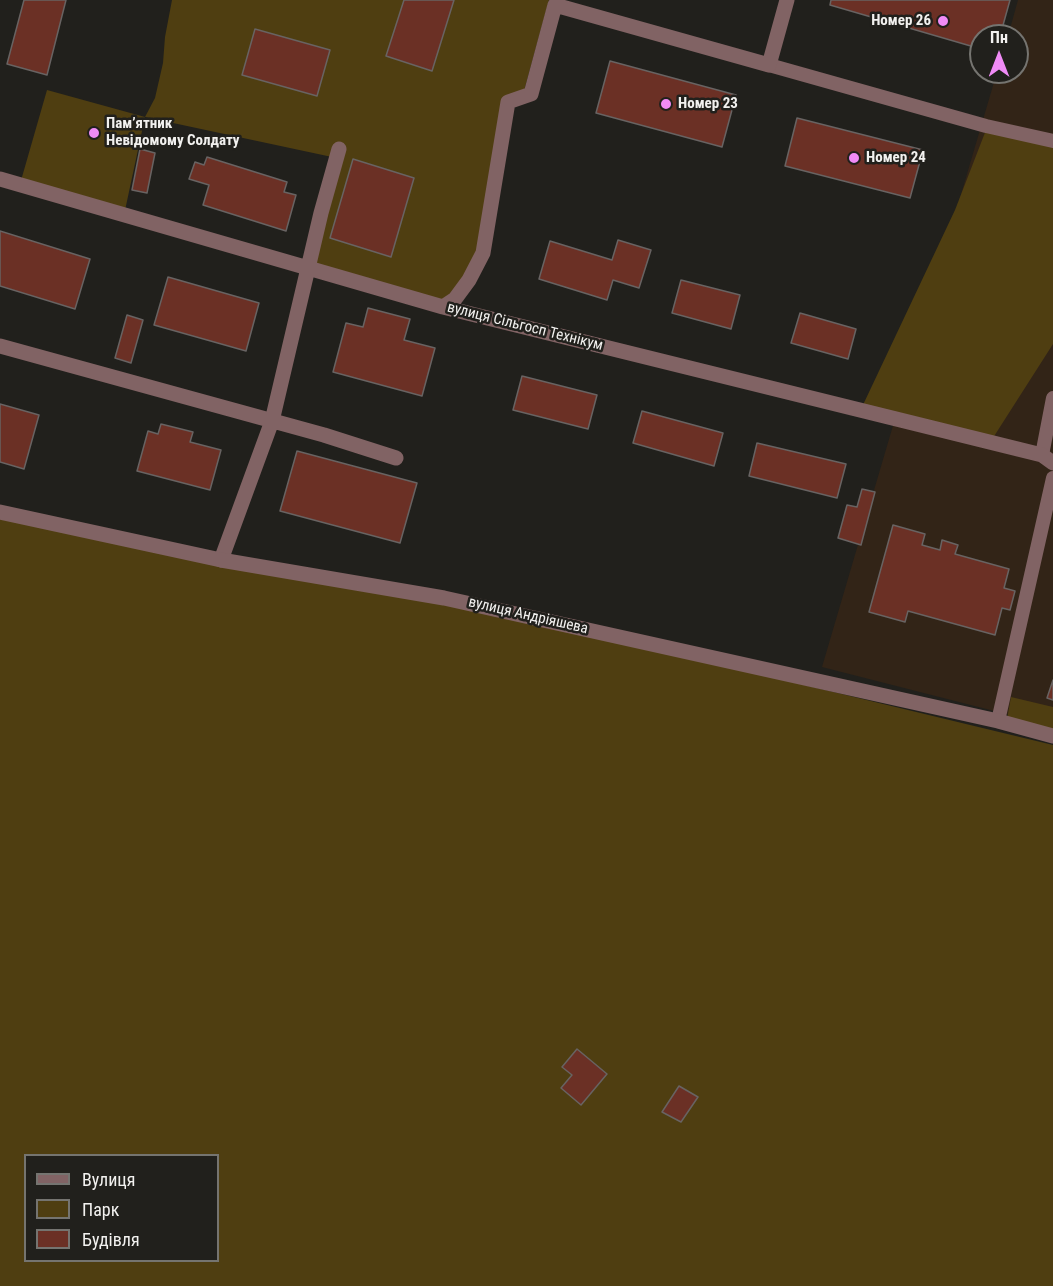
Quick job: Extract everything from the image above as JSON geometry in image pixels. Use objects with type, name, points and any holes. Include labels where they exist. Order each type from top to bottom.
[{"type":"street","points":[[444,307],[455,299],[469,280],[483,253],[508,102],[531,94],[555,5],[769,65],[787,0]]},
{"type":"street","points":[[222,560],[272,421],[321,213],[339,149]]},
{"type":"street","name":"вулиця Сільгосп Технікум","points":[[0,179],[444,307],[1048,459]]},
{"type":"street","points":[[0,346],[272,421],[396,458]]},
{"type":"street","name":"вулиця Андріяшева","points":[[0,512],[222,560],[444,598],[1053,735]]},
{"type":"lane","points":[[769,65],[986,126],[1053,141]]},
{"type":"lane","points":[[1048,459],[1053,398]]},
{"type":"lane","points":[[998,721],[1053,478]]},
{"type":"shaded area","points":[[1018,0],[1053,0],[1053,726],[822,667],[993,84],[1029,84],[1029,24],[1011,24]]},
{"type":"green space","points":[[172,0],[549,0],[524,91],[508,102],[483,253],[443,307],[309,268],[332,157],[145,117],[155,98],[163,63]]},
{"type":"green space","points":[[47,90],[145,117],[124,215],[20,184]]},
{"type":"green space","points":[[986,130],[1053,143],[1053,344],[991,441],[862,407],[955,210]]},
{"type":"green space","points":[[0,510],[444,598],[1053,745],[1053,1286],[0,1286]]},
{"type":"green space","points":[[1011,697],[1053,707],[1053,730],[1007,719]]},
{"type":"building","points":[[24,0],[66,0],[47,75],[7,64]]},
{"type":"building","points":[[404,0],[454,0],[432,71],[386,56]]},
{"type":"building","name":"Номер 26","points":[[831,0],[1010,0],[1003,24],[969,24],[969,46],[830,5]]},
{"type":"building","points":[[255,29],[330,50],[317,96],[242,75]]},
{"type":"building","name":"Номер 23","points":[[610,61],[736,95],[722,147],[596,113]]},
{"type":"building","name":"Номер 24","points":[[797,118],[923,150],[910,198],[785,166]]},
{"type":"building","points":[[140,149],[155,153],[147,193],[132,190]]},
{"type":"building","points":[[207,157],[287,182],[284,192],[296,195],[286,231],[203,205],[209,185],[189,179],[195,162],[204,165]]},
{"type":"building","points":[[353,159],[414,178],[391,257],[330,238]]},
{"type":"building","points":[[0,231],[90,259],[75,309],[0,286]]},
{"type":"building","points":[[618,240],[651,250],[639,288],[613,280],[607,300],[539,279],[550,241],[612,260]]},
{"type":"building","points":[[168,277],[259,303],[246,351],[154,325]]},
{"type":"building","points":[[681,280],[740,295],[731,329],[672,313]]},
{"type":"building","points":[[368,308],[410,319],[404,340],[435,348],[422,396],[333,372],[346,323],[363,327]]},
{"type":"building","points":[[800,313],[856,329],[848,359],[791,343]]},
{"type":"building","points":[[127,315],[143,320],[131,363],[115,358]]},
{"type":"building","points":[[522,376],[597,395],[588,429],[513,410]]},
{"type":"building","points":[[0,404],[39,415],[24,469],[0,462]]},
{"type":"building","points":[[642,411],[723,433],[714,466],[633,443]]},
{"type":"building","points":[[161,424],[193,432],[190,442],[221,450],[210,490],[137,471],[148,431],[158,434]]},
{"type":"building","points":[[757,443],[846,464],[837,498],[749,476]]},
{"type":"building","points":[[297,451],[417,483],[400,543],[280,511]]},
{"type":"building","points":[[862,489],[875,492],[861,545],[838,538],[847,505],[857,507]]},
{"type":"building","points":[[893,525],[925,534],[922,545],[940,550],[942,540],[958,545],[955,554],[1009,569],[1004,588],[1015,591],[1010,610],[1002,608],[995,635],[908,611],[905,622],[869,612]]},
{"type":"building","points":[[1053,680],[1053,700],[1047,698]]},
{"type":"building","points":[[577,1049],[607,1074],[581,1105],[561,1088],[572,1075],[562,1067]]},
{"type":"building","points":[[679,1086],[698,1097],[681,1122],[662,1112]]},
{"type":"place","name":"Номер 26","points":[[943,21]]},
{"type":"place","name":"Номер 23","points":[[666,104]]},
{"type":"place","name":"Пам’ятник Невідомому Солдату","points":[[94,133]]},
{"type":"place","name":"Номер 24","points":[[854,158]]}]
